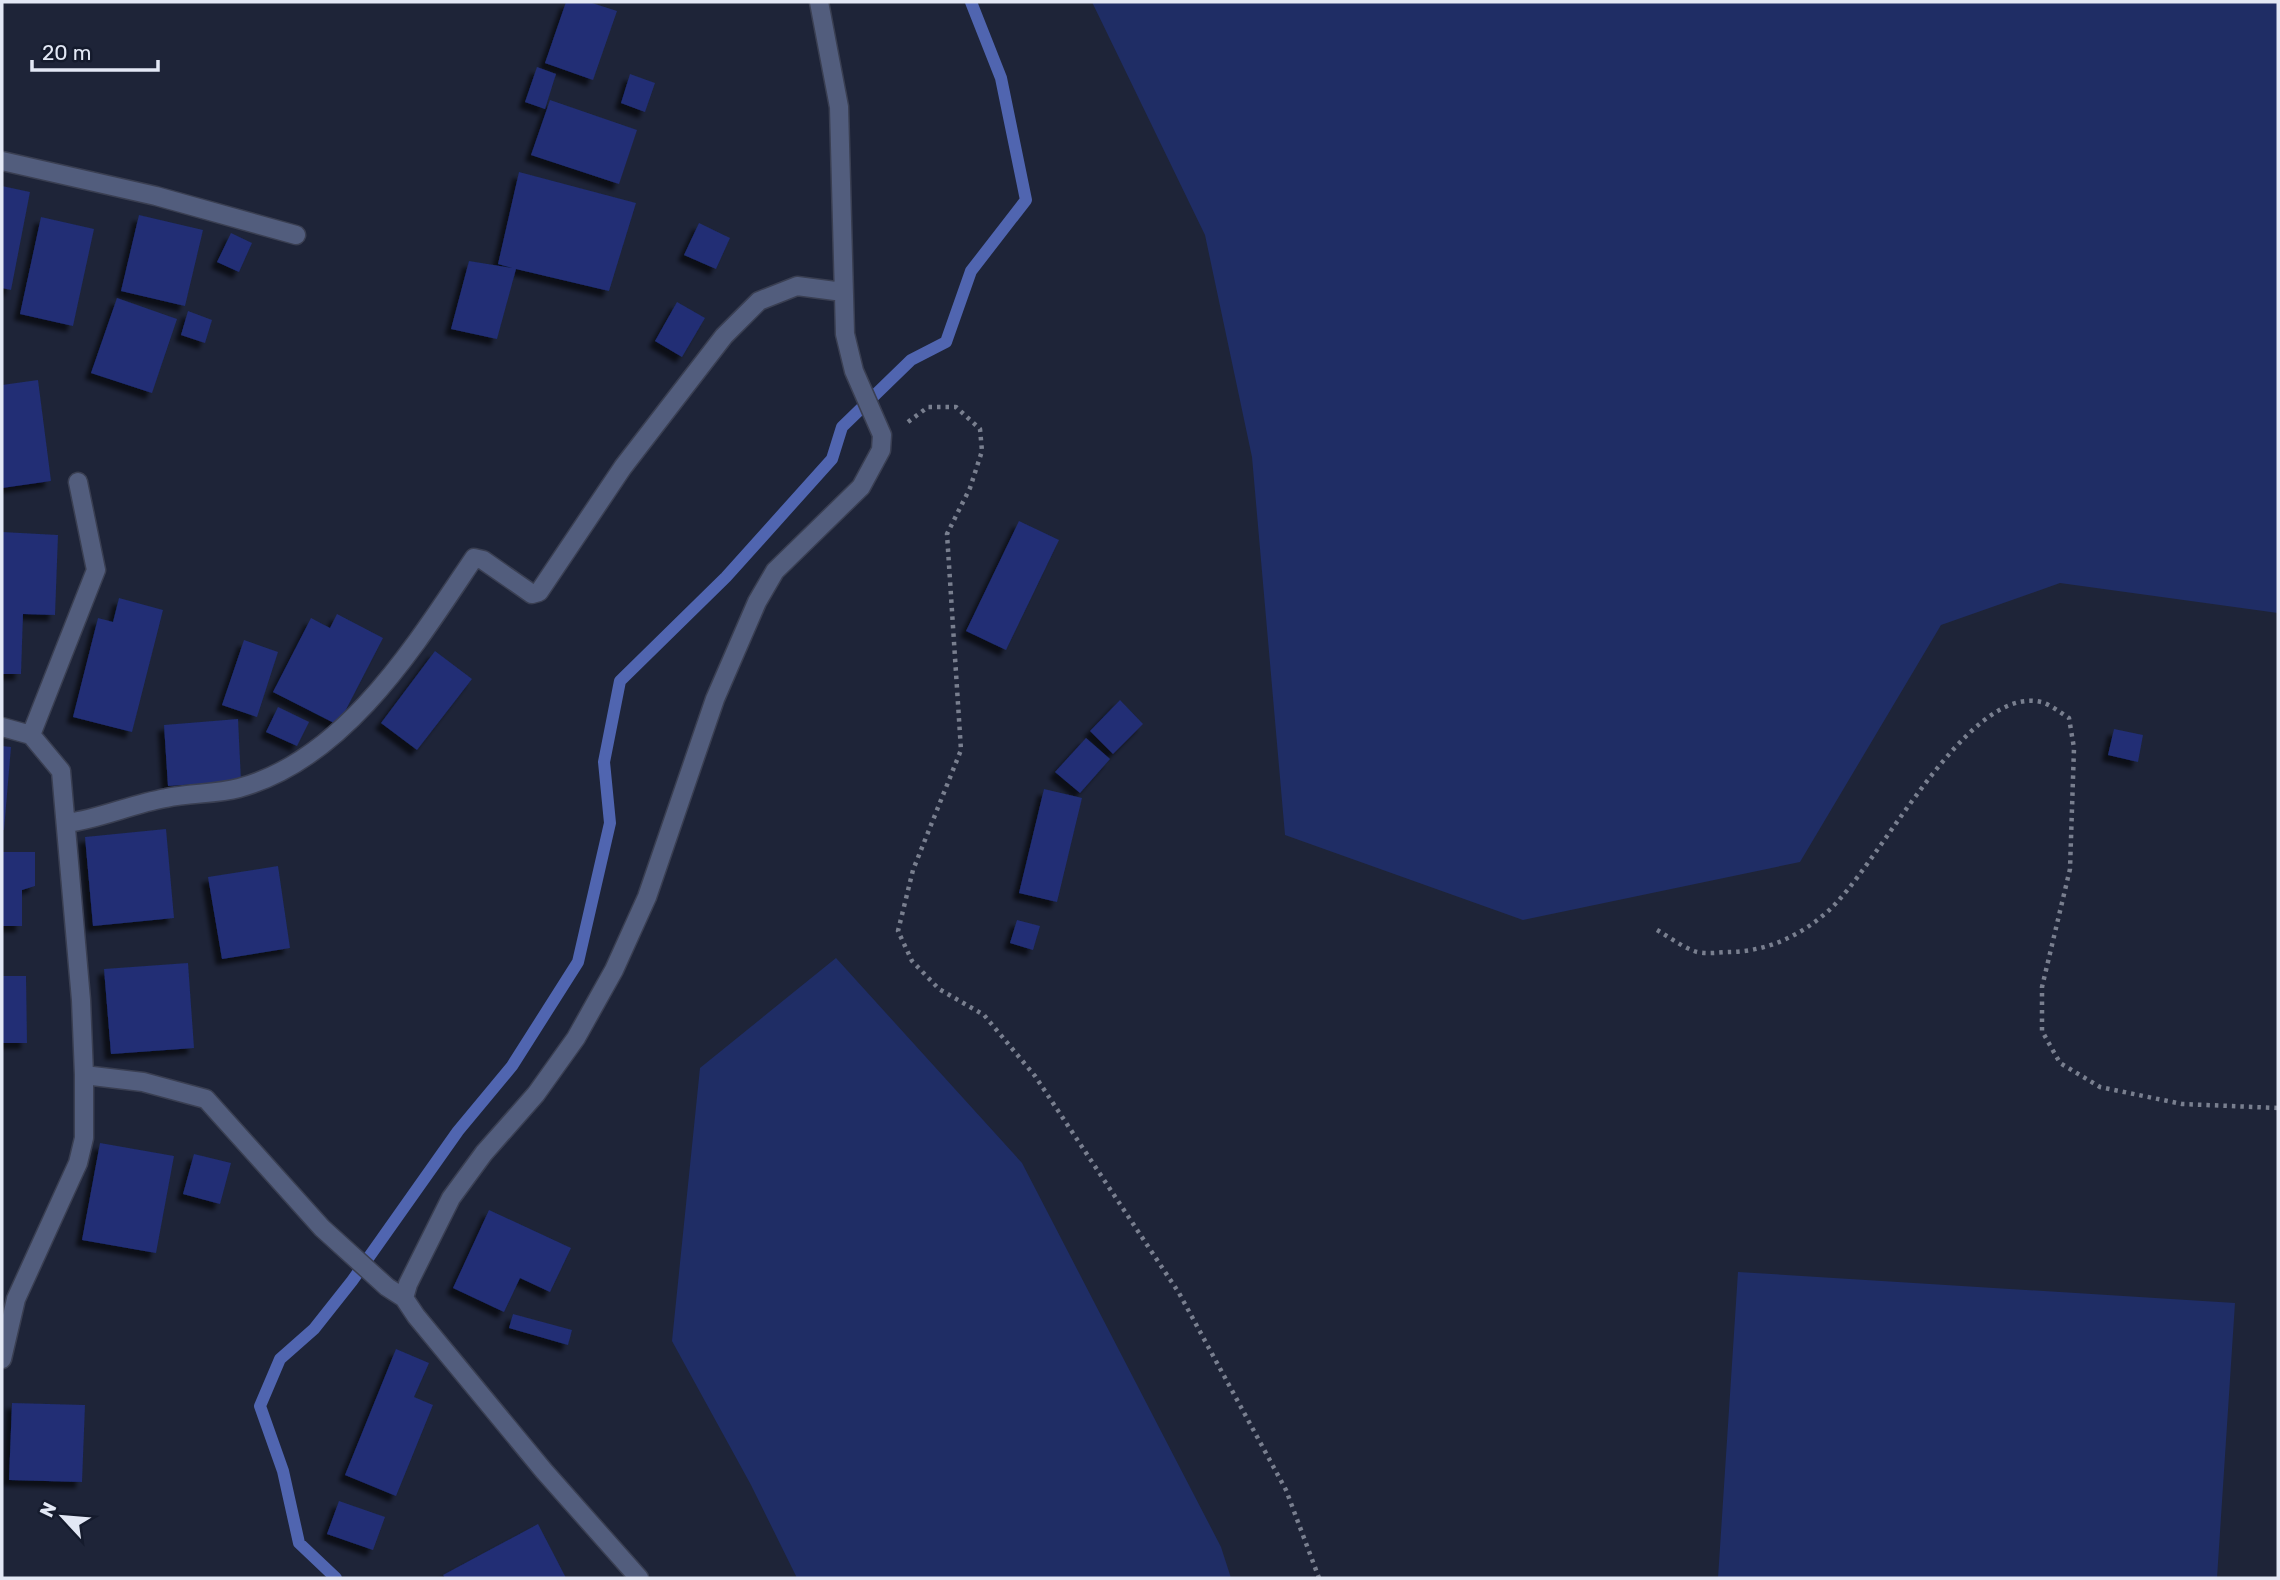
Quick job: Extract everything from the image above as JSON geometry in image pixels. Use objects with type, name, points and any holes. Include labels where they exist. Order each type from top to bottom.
[{"type":"street","points":[[404,1297],[451,1198],[484,1153],[536,1094],[576,1038],[614,970],[647,897],[715,699],[757,603],[775,571],[861,487],[881,450],[880,430],[854,371],[845,334],[839,107],[819,2]]},
{"type":"street","points":[[2,161],[156,196],[296,235]]},
{"type":"street","points":[[68,823],[94,819],[164,798],[238,788],[299,760],[335,736],[419,639],[474,558],[483,560],[532,594],[539,592],[623,467],[724,336],[759,301],[797,286],[843,292]]},
{"type":"street","points":[[31,735],[96,570],[78,482]]},
{"type":"street","points":[[2,727],[31,735],[61,771],[68,823],[84,1075],[84,1138],[78,1163],[16,1299],[2,1359]]},
{"type":"street","points":[[84,1075],[143,1082],[206,1099],[322,1227],[387,1287],[404,1297],[416,1316],[544,1471],[639,1578]]},
{"type":"path","points":[[880,430],[904,425],[928,407],[956,407],[980,429],[982,451],[970,488],[947,534],[961,750],[913,870],[898,932],[912,961],[939,989],[984,1015],[1035,1076],[1179,1293],[1286,1490],[1319,1578]]},
{"type":"path","points":[[1657,930],[1696,953],[1744,951],[1782,943],[1828,912],[1861,874],[1946,756],[1978,723],[2009,704],[2041,702],[2069,718],[2074,748],[2070,869],[2042,987],[2042,1031],[2060,1063],[2101,1087],[2114,1090],[2182,1104],[2278,1108]]},
{"type":"shaded area","points":[[1092,2],[2278,2],[2278,613],[2060,583],[1941,625],[1800,862],[1523,920],[1285,835],[1252,457],[1205,235]]},
{"type":"shaded area","points":[[836,958],[1022,1163],[1221,1547],[1231,1578],[797,1578],[751,1485],[672,1341],[700,1068]]},
{"type":"shaded area","points":[[1738,1272],[2235,1303],[2217,1578],[1718,1578]]},
{"type":"building","points":[[566,2],[589,2],[617,11],[593,80],[545,63]]},
{"type":"building","points":[[537,67],[556,74],[545,109],[525,102]]},
{"type":"building","points":[[630,74],[655,83],[645,112],[621,103]]},
{"type":"building","points":[[550,100],[637,130],[619,184],[531,155]]},
{"type":"building","points":[[519,172],[636,203],[609,291],[516,269],[497,339],[451,329],[469,261],[512,268],[498,264]]},
{"type":"building","points":[[2,186],[30,192],[11,290],[2,288]]},
{"type":"building","points":[[139,215],[203,230],[185,306],[121,291]]},
{"type":"building","points":[[41,217],[94,229],[73,326],[20,314]]},
{"type":"building","points":[[699,223],[730,238],[716,269],[684,255]]},
{"type":"building","points":[[231,233],[252,243],[239,272],[217,262]]},
{"type":"building","points":[[117,298],[177,319],[152,393],[91,373]]},
{"type":"building","points":[[677,302],[705,318],[682,357],[655,341]]},
{"type":"building","points":[[188,311],[212,320],[205,343],[181,335]]},
{"type":"building","points":[[38,380],[51,481],[2,488],[2,385]]},
{"type":"building","points":[[1019,521],[1059,540],[1006,650],[966,631]]},
{"type":"building","points":[[2,532],[58,535],[55,615],[23,614],[21,674],[2,674]]},
{"type":"building","points":[[119,598],[163,610],[132,732],[73,717],[98,618],[113,622]]},
{"type":"building","points":[[337,614],[383,638],[338,725],[273,692],[311,618],[330,628]]},
{"type":"building","points":[[244,640],[278,652],[257,717],[222,705]]},
{"type":"building","points":[[435,651],[472,679],[417,750],[381,723]]},
{"type":"building","points":[[1120,700],[1143,724],[1113,754],[1090,731]]},
{"type":"building","points":[[278,707],[309,722],[297,746],[266,732]]},
{"type":"building","points":[[238,719],[241,781],[168,786],[164,725]]},
{"type":"building","points":[[2114,729],[2143,735],[2138,762],[2108,755]]},
{"type":"building","points":[[1086,738],[1110,759],[1080,793],[1055,772]]},
{"type":"building","points":[[2,746],[11,747],[4,830],[2,830]]},
{"type":"building","points":[[1044,789],[1082,798],[1057,902],[1019,893]]},
{"type":"building","points":[[166,829],[174,918],[93,926],[85,837]]},
{"type":"building","points":[[2,852],[35,852],[35,886],[22,890],[22,926],[2,926]]},
{"type":"building","points":[[278,866],[290,948],[222,959],[208,877]]},
{"type":"building","points":[[1017,920],[1040,926],[1033,950],[1010,943]]},
{"type":"building","points":[[188,963],[194,1048],[111,1054],[104,969]]},
{"type":"building","points":[[2,976],[26,976],[27,1043],[2,1043]]},
{"type":"building","points":[[100,1143],[174,1156],[156,1253],[82,1240]]},
{"type":"building","points":[[194,1154],[231,1163],[220,1204],[183,1194]]},
{"type":"building","points":[[489,1210],[571,1248],[550,1292],[520,1278],[504,1312],[453,1288]]},
{"type":"building","points":[[513,1314],[572,1330],[568,1345],[509,1328]]},
{"type":"building","points":[[396,1349],[429,1363],[414,1397],[433,1405],[396,1496],[345,1475]]},
{"type":"building","points":[[12,1403],[85,1405],[82,1482],[9,1480]]},
{"type":"building","points":[[339,1501],[385,1517],[373,1550],[327,1534]]},
{"type":"building","points":[[538,1524],[566,1578],[445,1578],[443,1575]]},
{"type":"waterway","points":[[336,1578],[299,1543],[283,1471],[260,1406],[280,1359],[314,1329],[352,1281],[458,1131],[512,1066],[578,962],[610,823],[604,762],[620,681],[726,577],[832,459],[842,427],[911,360],[946,342],[971,271],[1026,200],[1001,78],[971,2]]}]
